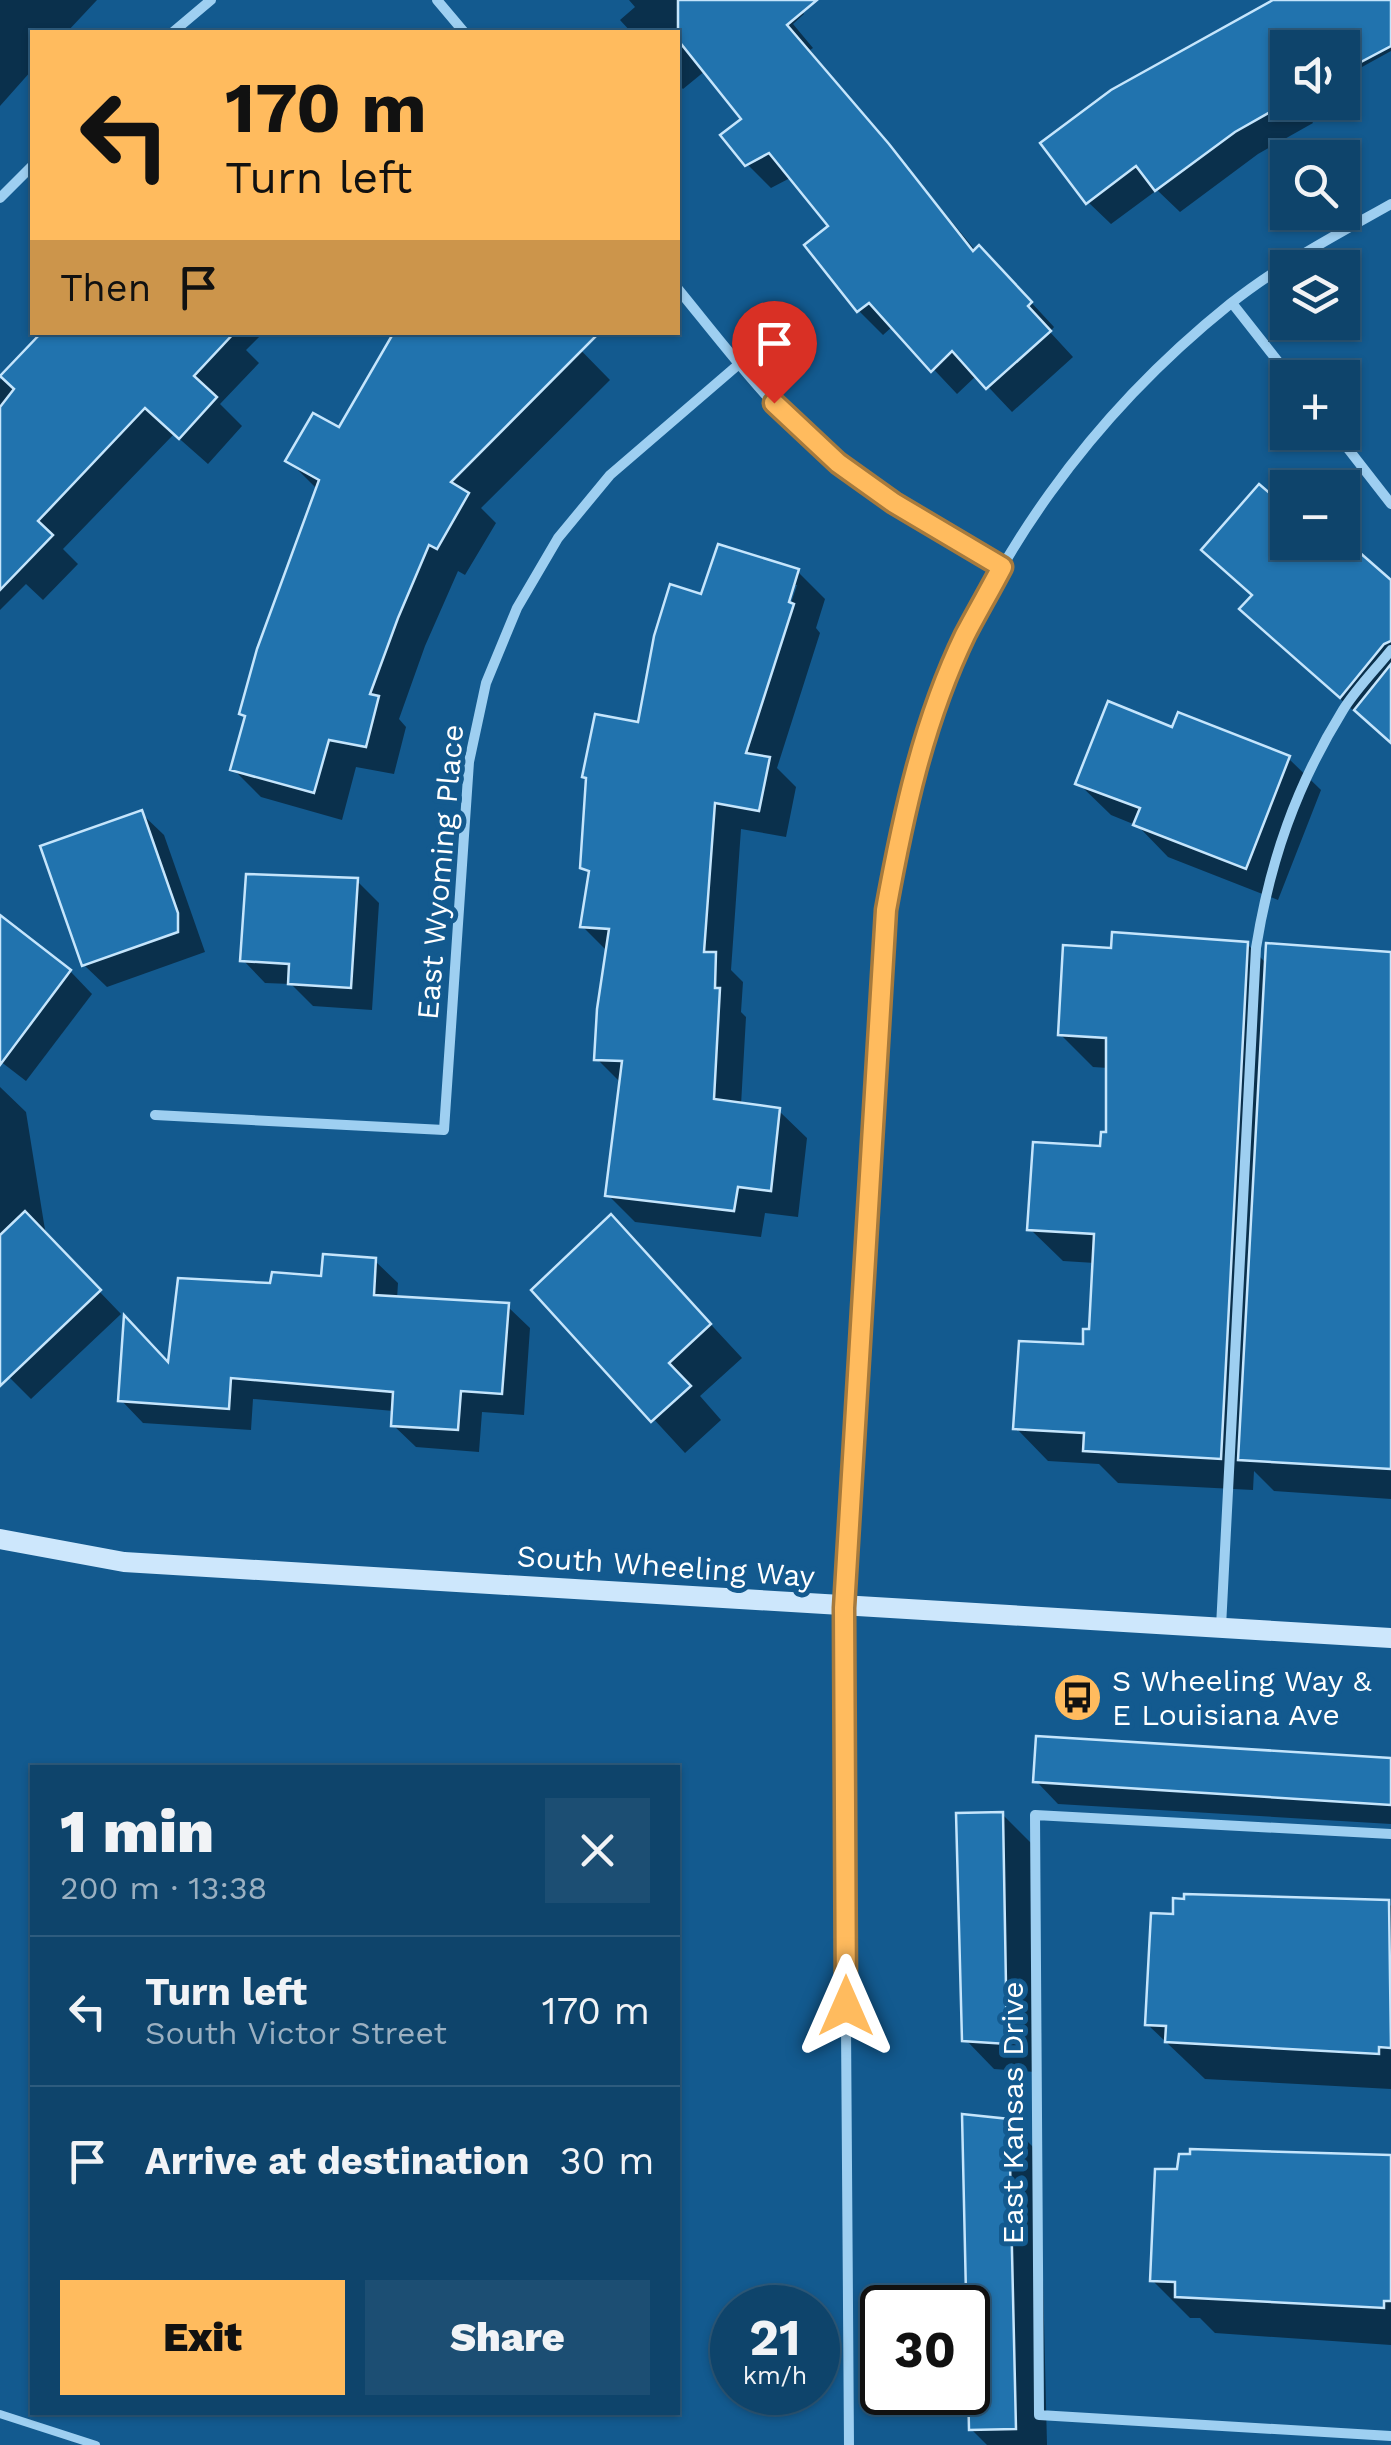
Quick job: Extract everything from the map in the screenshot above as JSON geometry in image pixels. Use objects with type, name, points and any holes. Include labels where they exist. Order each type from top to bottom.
[{"type":"street","points":[[175,30],[211,0]]},
{"type":"street","points":[[437,0],[462,30]]},
{"type":"street","points":[[0,198],[30,168]]},
{"type":"street","points":[[849,2445],[844,1608],[886,910],[903,816],[929,726],[964,637],[1034,514],[1091,438],[1156,369],[1232,303],[1304,253],[1391,204]]},
{"type":"street","points":[[680,291],[774,403],[838,463],[894,503],[1002,567]]},
{"type":"street","points":[[1232,303],[1277,360]]},
{"type":"street","name":"East Wyoming Place","points":[[155,1115],[444,1130],[469,762],[486,683],[517,608],[558,538],[610,475],[740,364]]},
{"type":"street","points":[[1349,450],[1391,504]]},
{"type":"street","points":[[1221,1628],[1256,948],[1264,898],[1299,788],[1344,708],[1391,650]]},
{"type":"street","name":"South Wheeling Way","points":[[0,1540],[124,1562],[1391,1638]]},
{"type":"street","name":"East Kansas Drive","points":[[1391,1834],[1035,1814],[1039,2415],[1391,2436]]},
{"type":"lane","points":[[0,2414],[96,2445]]},
{"type":"building","points":[[678,0],[817,0],[787,25],[889,144],[973,251],[979,245],[1032,302],[1028,306],[1051,331],[986,389],[952,351],[931,372],[869,303],[857,312],[804,245],[828,226],[769,153],[745,166],[720,135],[741,119],[680,43]]},
{"type":"building","points":[[1273,0],[1391,0],[1391,46],[1360,62],[1360,30],[1270,30],[1270,112],[1235,132],[1155,191],[1136,166],[1086,204],[1040,143],[1111,90]]},
{"type":"building","points":[[39,335],[232,335],[194,376],[217,397],[179,439],[145,408],[38,521],[53,535],[0,590],[0,407],[14,389],[0,376]]},
{"type":"building","points":[[392,335],[597,335],[451,482],[469,493],[437,549],[429,545],[398,618],[370,694],[379,696],[366,747],[329,740],[314,793],[230,770],[245,716],[239,714],[257,649],[319,480],[285,461],[313,413],[339,427]]},
{"type":"building","points":[[1259,484],[1270,493],[1270,560],[1360,560],[1360,553],[1391,580],[1391,641],[1384,644],[1340,698],[1239,609],[1252,595],[1201,550]]},
{"type":"building","points":[[718,544],[799,569],[789,602],[794,604],[746,753],[770,757],[759,811],[715,803],[704,952],[716,952],[715,988],[720,988],[714,1099],[780,1108],[771,1191],[738,1187],[734,1211],[605,1196],[622,1061],[594,1060],[609,929],[580,927],[589,871],[580,868],[586,778],[582,777],[595,714],[638,722],[654,636],[670,584],[701,594]]},
{"type":"building","points":[[1391,664],[1391,743],[1354,710]]},
{"type":"building","points":[[1108,701],[1172,727],[1178,712],[1290,756],[1246,869],[1133,825],[1140,808],[1075,784]]},
{"type":"building","points":[[142,810],[178,913],[178,932],[82,966],[40,846]]},
{"type":"building","points":[[246,874],[358,878],[351,988],[288,984],[289,964],[240,961]]},
{"type":"building","points":[[0,915],[71,970],[0,1065]]},
{"type":"building","points":[[1112,932],[1248,942],[1221,1459],[1083,1451],[1084,1433],[1013,1429],[1019,1341],[1083,1344],[1083,1329],[1089,1329],[1094,1234],[1027,1230],[1033,1142],[1100,1146],[1101,1132],[1106,1132],[1106,1038],[1058,1035],[1063,945],[1111,948]]},
{"type":"building","points":[[1266,943],[1391,952],[1391,1469],[1238,1460]]},
{"type":"building","points":[[25,1211],[101,1290],[0,1386],[0,1235]]},
{"type":"building","points":[[611,1214],[711,1324],[669,1363],[691,1386],[651,1422],[531,1290]]},
{"type":"building","points":[[323,1254],[376,1258],[374,1295],[509,1303],[502,1394],[461,1391],[458,1430],[391,1426],[393,1392],[231,1378],[229,1409],[118,1401],[124,1315],[168,1362],[178,1278],[270,1283],[272,1272],[321,1276]]},
{"type":"building","points":[[1036,1736],[1391,1758],[1391,1805],[1033,1782]]},
{"type":"building","points":[[1003,1812],[1007,2044],[962,2041],[956,1813]]},
{"type":"building","points":[[1184,1894],[1389,1900],[1391,2048],[1379,2047],[1379,2054],[1165,2042],[1166,2026],[1145,2025],[1151,1913],[1173,1914],[1173,1898],[1184,1899]]},
{"type":"building","points":[[962,2114],[1009,2119],[1016,2429],[969,2430],[969,2415],[990,2415],[990,2285],[966,2285]]},
{"type":"building","points":[[1190,2149],[1391,2155],[1391,2301],[1384,2301],[1384,2308],[1175,2297],[1175,2282],[1150,2281],[1155,2169],[1177,2169],[1179,2154],[1190,2154]]},
{"type":"place","name":"S Wheeling Way & E Louisiana Ave","points":[[1077,1697]]},
{"type":"route","points":[[774,403],[838,463],[894,503],[1002,567],[964,637],[929,726],[903,816],[886,910],[844,1608],[846,2006]]}]
